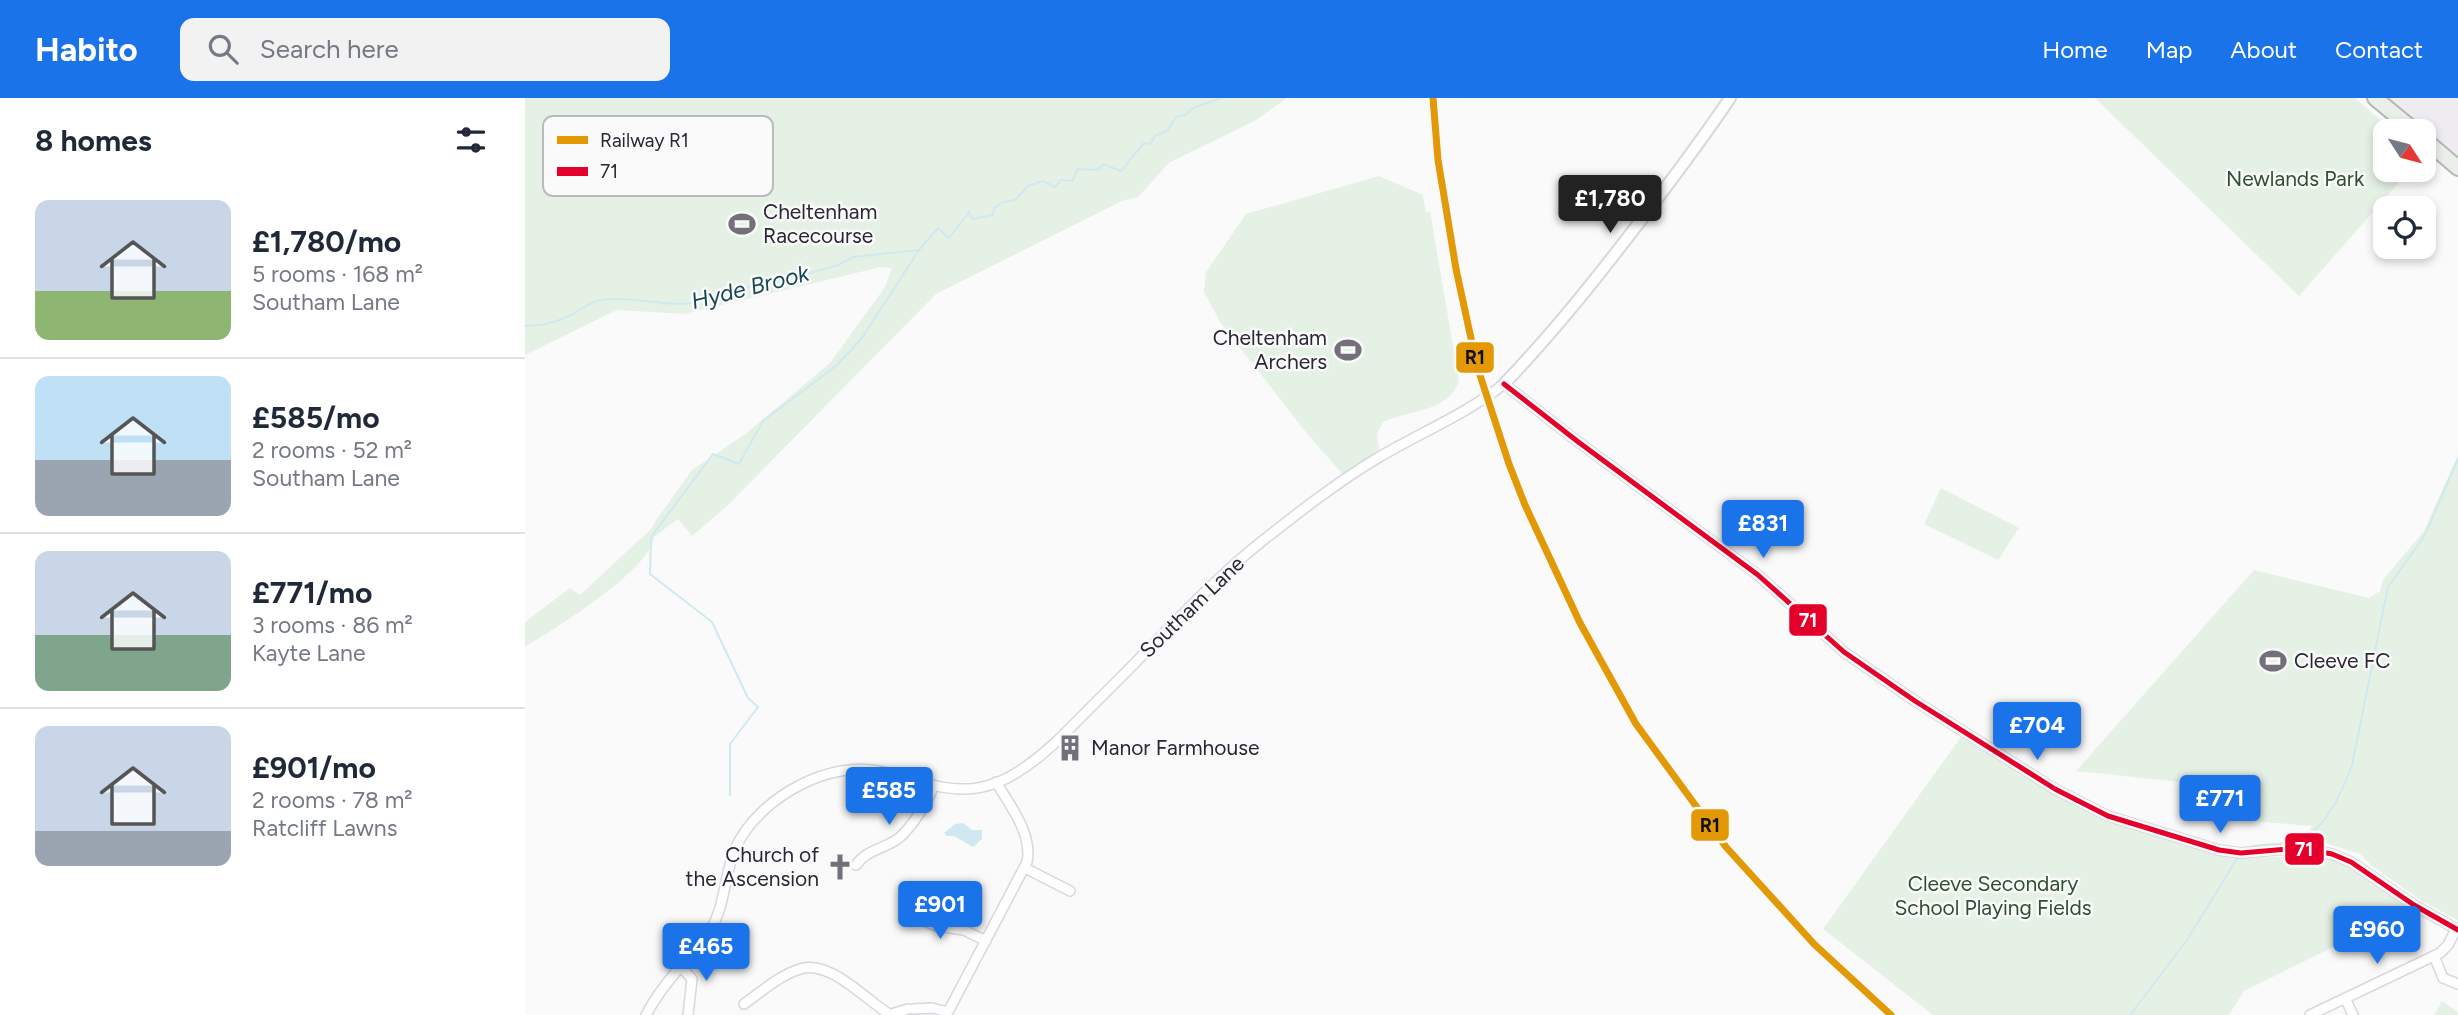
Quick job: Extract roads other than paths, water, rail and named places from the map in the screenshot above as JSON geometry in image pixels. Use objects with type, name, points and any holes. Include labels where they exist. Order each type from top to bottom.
[{"type":"main road","points":[[2375,98],[2400,119]]},
{"type":"main road","points":[[2436,149],[2458,168]]},
{"type":"street","name":"Southam Lane","points":[[646,1015],[663,988],[715,922],[722,904],[734,850],[741,838],[754,821],[785,794],[823,775],[853,768],[883,771],[933,787],[967,789],[1016,774],[1055,742],[1107,692],[1194,600],[1261,542],[1346,478],[1479,403],[1504,384],[1615,255],[1710,129],[1730,98]]},
{"type":"street","points":[[1504,384],[1758,575],[1844,652],[1915,702],[2055,789],[2108,816],[2219,850],[2241,853],[2299,848],[2332,854],[2351,862],[2414,905],[2457,930],[2445,950],[2310,1015]]},
{"type":"street","points":[[744,1004],[795,971],[817,967],[830,971],[888,1015],[911,1009],[932,1008],[948,1013],[1025,867],[1029,851],[1027,838],[996,782]]},
{"type":"street","points":[[856,865],[867,853],[898,839],[930,799],[933,787]]},
{"type":"street","points":[[1025,867],[1070,891]]},
{"type":"street","points":[[908,913],[936,926],[964,930],[986,941]]},
{"type":"street","points":[[2434,956],[2444,978],[2458,984]]},
{"type":"street","points":[[681,967],[692,979],[688,1015]]},
{"type":"street","points":[[2345,998],[2353,1015]]},
{"type":"water","points":[[963,823],[972,830],[982,830],[982,839],[973,847],[944,833],[955,824]]},
{"type":"waterway","name":"Hyde Brook","points":[[525,326],[557,321],[601,300],[691,303],[723,296],[730,289],[743,289],[762,282],[814,272],[853,257],[919,250],[938,228],[949,238],[969,212],[972,219],[993,215],[994,208],[1003,202],[1015,200],[1028,186],[1043,181],[1055,187],[1061,180],[1073,181],[1077,169],[1098,170],[1103,164],[1121,171],[1144,143],[1150,144],[1155,136],[1167,131],[1176,117],[1221,98]]},
{"type":"waterway","points":[[730,795],[730,744],[758,707],[748,698],[712,622],[650,574],[651,537],[713,454],[739,464],[763,421],[837,365],[862,338],[919,250]]},
{"type":"waterway","points":[[2242,849],[2302,839],[2322,823],[2337,801],[2352,765],[2388,587],[2425,535],[2458,459]]},
{"type":"waterway","points":[[2130,1015],[2187,940],[2238,857]]},
{"type":"rail line","name":"R1","points":[[1433,98],[1438,160],[1456,269],[1477,366],[1525,505],[1580,623],[1636,724],[1726,847],[1814,944],[1891,1015]]},
{"type":"place","name":"Cheltenham Racecourse","points":[[742,224]]},
{"type":"place","name":"Cheltenham Archers","points":[[1348,350]]},
{"type":"place","name":"Cleeve FC","points":[[2273,661]]},
{"type":"place","name":"Manor Farmhouse","points":[[1070,748]]},
{"type":"place","name":"Church of the Ascension","points":[[840,867]]},
{"type":"park label","name":"Newlands Park","points":[[2295,179]]},
{"type":"park label","name":"Cleeve Secondary School Playing Fields","points":[[1993,896]]}]
